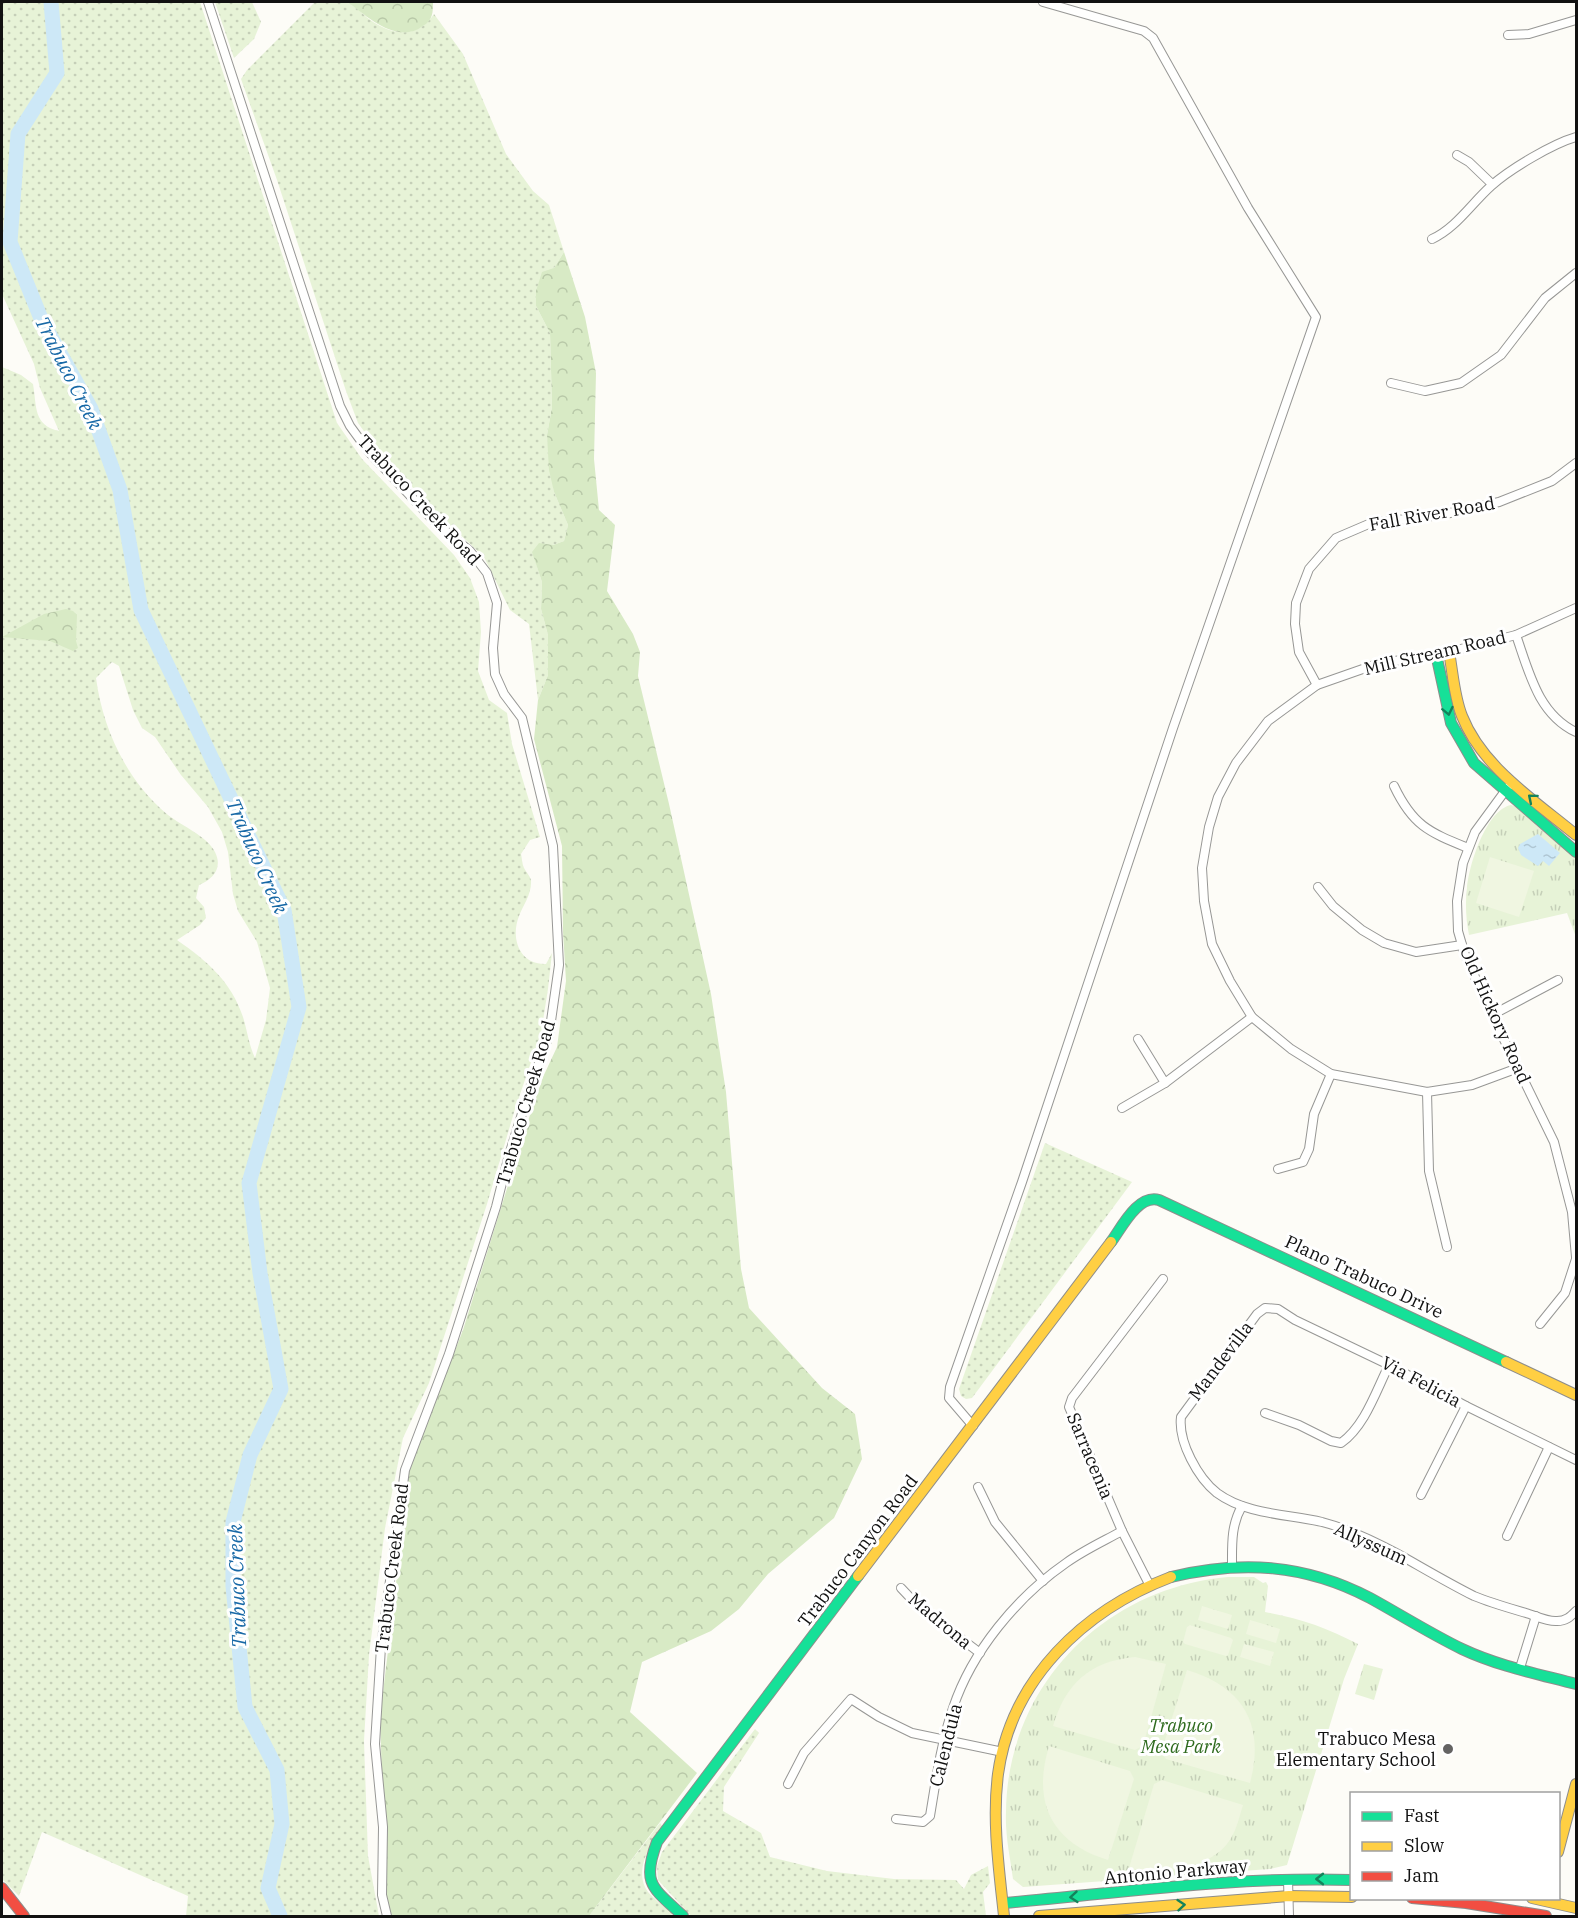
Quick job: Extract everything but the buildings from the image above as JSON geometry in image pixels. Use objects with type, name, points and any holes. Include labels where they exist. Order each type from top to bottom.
[{"type":"main road","points":[[1449,652],[1462,716],[1485,756],[1513,783],[1576,835]]},
{"type":"main road","points":[[1436,654],[1451,723],[1474,763],[1576,852]]},
{"type":"main road","name":"Plano Trabuco Drive","points":[[1137,1206],[1146,1199],[1160,1200],[1576,1395]]},
{"type":"main road","name":"Trabuco Canyon Road","points":[[683,1917],[655,1892],[649,1880],[649,1862],[657,1842],[974,1426],[1137,1206]]},
{"type":"main road","points":[[1004,1917],[996,1794],[1002,1752],[1013,1720],[1028,1689],[1055,1654],[1080,1628],[1124,1596],[1149,1584],[1189,1572],[1232,1566],[1285,1568],[1311,1574],[1338,1583],[1465,1650],[1576,1684]]},
{"type":"main road","points":[[1560,1846],[1573,1810],[1576,1785]]},
{"type":"main road","name":"Antonio Parkway","points":[[1004,1904],[1233,1883],[1350,1880]]},
{"type":"main road","points":[[2,1888],[24,1917]]},
{"type":"main road","name":"Antonio Parkway","points":[[1039,1917],[1289,1896],[1350,1896]]},
{"type":"main road","points":[[1426,1900],[1466,1903],[1543,1916],[1546,1900],[1576,1908]]},
{"type":"street","name":"Trabuco Creek Road","points":[[208,2],[340,405],[350,426],[369,452],[435,522],[470,551],[487,573],[497,603],[493,648],[495,674],[504,694],[522,718],[553,846],[559,965],[549,1035],[509,1155],[496,1207],[449,1354],[415,1440],[403,1480],[381,1647],[375,1744],[383,1827],[382,1895],[387,1917]]},
{"type":"street","points":[[974,1426],[950,1398],[950,1387],[1022,1182],[1169,739],[1316,317],[1248,208],[1154,38],[1144,32],[1043,2]]},
{"type":"street","points":[[1508,34],[1529,34],[1576,20]]},
{"type":"street","points":[[1432,239],[1446,232],[1492,184],[1527,161],[1576,137]]},
{"type":"street","points":[[1457,155],[1469,162],[1492,184]]},
{"type":"street","points":[[1391,383],[1425,391],[1461,383],[1501,355],[1545,298],[1576,275]]},
{"type":"street","name":"Fall River Road","points":[[1317,685],[1299,652],[1295,624],[1296,603],[1309,569],[1336,538],[1371,522],[1441,515],[1499,502],[1552,481],[1576,463]]},
{"type":"street","name":"Mill Stream Road","points":[[1518,1068],[1472,1085],[1427,1092],[1331,1074],[1291,1048],[1252,1017],[1230,981],[1212,944],[1204,902],[1202,868],[1209,827],[1218,796],[1236,763],[1268,722],[1317,685],[1377,664],[1449,652],[1516,635],[1576,608]]},
{"type":"street","points":[[1516,635],[1536,692],[1544,705],[1556,719],[1576,732]]},
{"type":"street","name":"Old Hickory Road","points":[[1513,783],[1504,790],[1475,832],[1460,874],[1456,901],[1458,931],[1462,945],[1492,1015],[1554,1142],[1572,1212],[1576,1258],[1565,1293],[1540,1324]]},
{"type":"street","points":[[1394,786],[1403,805],[1421,826],[1468,848]]},
{"type":"street","points":[[1318,887],[1333,906],[1362,930],[1384,943],[1416,952],[1462,945]]},
{"type":"street","points":[[1492,1015],[1558,980]]},
{"type":"street","points":[[1122,1108],[1165,1083],[1252,1017]]},
{"type":"street","points":[[1138,1039],[1165,1083]]},
{"type":"street","points":[[1278,1169],[1303,1162],[1309,1149],[1314,1114],[1331,1074]]},
{"type":"street","points":[[1427,1092],[1429,1172],[1447,1247]]},
{"type":"street","name":"Sarracenia","points":[[1149,1584],[1122,1531],[1070,1412],[1070,1403],[1163,1279]]},
{"type":"street","name":"Via Felicia","points":[[1265,1308],[1278,1309],[1295,1320],[1576,1460]]},
{"type":"street","name":"Mandevilla","points":[[1180,1417],[1257,1314],[1265,1308]]},
{"type":"street","points":[[1265,1413],[1299,1425],[1331,1441],[1341,1443],[1351,1436],[1389,1365]]},
{"type":"street","points":[[1421,1495],[1466,1406]]},
{"type":"street","name":"Allyssum","points":[[1180,1417],[1180,1426],[1187,1449],[1206,1482],[1217,1492],[1242,1506],[1320,1522],[1351,1531],[1475,1596],[1555,1622],[1568,1619],[1576,1611]]},
{"type":"street","points":[[1507,1536],[1549,1447]]},
{"type":"street","points":[[978,1487],[995,1522],[1043,1581]]},
{"type":"street","points":[[1232,1566],[1232,1534],[1242,1506]]},
{"type":"street","name":"Calendula","points":[[896,1819],[923,1822],[930,1816],[944,1739],[953,1708],[980,1653],[1002,1623],[1043,1581],[1067,1562],[1122,1531]]},
{"type":"street","name":"Madrona","points":[[901,1588],[919,1607],[980,1653]]},
{"type":"street","points":[[1520,1668],[1536,1616]]},
{"type":"street","points":[[788,1784],[804,1753],[851,1699],[879,1717],[912,1733],[1002,1752]]},
{"type":"street","points":[[1288,1880],[1289,1917]]},
{"type":"green space","points":[[2,2],[200,2],[337,423],[362,459],[454,555],[470,578],[479,602],[481,632],[478,671],[489,700],[507,713],[512,744],[540,837],[530,840],[521,854],[531,885],[519,916],[516,933],[519,949],[530,960],[546,964],[552,953],[541,1033],[429,1383],[403,1438],[385,1528],[369,1655],[364,1741],[368,1856],[379,1916],[186,1916],[188,1896],[42,1832],[19,1896],[2,1879],[2,367],[21,375],[33,384],[40,420],[59,431],[40,388],[34,364],[2,294]],"holes":[[[112,662],[119,666],[133,710],[142,728],[155,737],[181,775],[208,807],[222,832],[228,852],[233,894],[238,911],[257,942],[270,988],[266,1020],[255,1058],[238,1004],[225,982],[208,964],[177,940],[200,925],[206,918],[204,907],[196,898],[199,885],[209,880],[215,872],[217,858],[206,841],[168,815],[153,801],[140,787],[119,753],[104,717],[96,678]]]},
{"type":"green space","points":[[215,2],[252,2],[261,22],[254,39],[234,58]]},
{"type":"green space","points":[[315,2],[348,2],[378,25],[404,32],[420,28],[434,14],[463,54],[506,154],[533,191],[549,205],[564,252],[536,306],[550,333],[552,407],[547,435],[554,492],[568,525],[564,541],[534,557],[542,582],[541,609],[548,635],[548,675],[538,700],[529,624],[510,610],[484,557],[436,512],[379,452],[358,423],[241,79],[247,70]]},
{"type":"green space","points":[[348,2],[433,2],[433,9],[431,18],[426,24],[413,31],[403,32],[383,27]]},
{"type":"green space","points":[[564,252],[585,317],[596,373],[594,459],[599,510],[615,525],[607,591],[633,634],[640,652],[638,676],[711,994],[726,1092],[741,1269],[749,1308],[822,1388],[855,1414],[862,1459],[834,1518],[768,1574],[739,1609],[711,1631],[642,1662],[630,1712],[697,1773],[589,1916],[392,1916],[386,1899],[380,1718],[410,1465],[463,1330],[527,1124],[543,1077],[557,1047],[566,981],[562,846],[534,739],[538,700],[548,675],[548,635],[541,609],[542,582],[532,552],[539,543],[553,545],[564,541],[568,525],[554,492],[549,470],[547,435],[552,407],[550,333],[536,306],[536,291],[542,272],[554,268]]},
{"type":"green space","points":[[66,609],[77,615],[78,648],[73,651],[50,641],[2,637],[44,614]]},
{"type":"green space","points":[[1511,805],[1517,807],[1576,858],[1576,937],[1567,913],[1469,935],[1466,894],[1475,853],[1494,817],[1502,809]]},
{"type":"green space","points":[[1490,857],[1534,871],[1519,917],[1476,903]]},
{"type":"green space","points":[[1045,1143],[1132,1182],[972,1398],[966,1399],[961,1396],[959,1389]]},
{"type":"green space","name":"Trabuco Mesa Park","points":[[1228,1577],[1254,1577],[1263,1583],[1266,1582],[1268,1586],[1265,1612],[1313,1624],[1358,1644],[1344,1679],[1287,1865],[1270,1869],[1023,1887],[1013,1879],[1006,1812],[1011,1766],[1024,1724],[1044,1685],[1071,1651],[1104,1623],[1141,1601],[1183,1585]]},
{"type":"green space","points":[[1202,1606],[1232,1615],[1228,1629],[1198,1620]]},
{"type":"green space","points":[[1250,1620],[1280,1629],[1276,1643],[1246,1634]]},
{"type":"green space","points":[[1190,1625],[1231,1638],[1233,1640],[1228,1655],[1185,1644],[1183,1642],[1187,1627]]},
{"type":"green space","points":[[1244,1644],[1274,1652],[1270,1666],[1240,1657]]},
{"type":"green space","points":[[1135,1657],[1166,1664],[1143,1746],[1135,1750],[1053,1726],[1065,1698],[1082,1677],[1105,1664]]},
{"type":"green space","points":[[1364,1664],[1383,1669],[1374,1700],[1355,1694]]},
{"type":"green space","points":[[1187,1670],[1207,1677],[1223,1687],[1236,1698],[1246,1712],[1255,1744],[1250,1783],[1166,1759],[1161,1753]]},
{"type":"green space","points":[[755,1729],[759,1733],[724,1787],[723,1811],[761,1833],[770,1857],[827,1871],[894,1879],[956,1880],[964,1889],[971,1875],[988,1866],[990,1883],[983,1892],[986,1916],[691,1916],[658,1880],[657,1866],[662,1852]]},
{"type":"green space","points":[[1049,1746],[1130,1771],[1134,1779],[1108,1860],[1088,1853],[1072,1843],[1051,1818],[1045,1802],[1043,1785],[1044,1766]]},
{"type":"green space","points":[[1162,1780],[1243,1805],[1237,1825],[1230,1840],[1218,1853],[1195,1865],[1168,1870],[1129,1868],[1154,1784]]},
{"type":"green space","points":[[660,1823],[663,1827],[645,1858],[642,1875],[648,1892],[673,1914],[667,1916],[589,1916]]},
{"type":"water","points":[[1538,834],[1560,853],[1549,866],[1543,861],[1538,866],[1521,855],[1518,848],[1520,844]]},
{"type":"waterway","name":"Trabuco Creek","points":[[51,2],[57,73],[18,134],[10,242],[42,321],[91,409],[120,490],[141,610],[284,910],[299,1007],[249,1183],[260,1273],[281,1389],[250,1455],[233,1522],[233,1586],[245,1707],[277,1770],[282,1824],[268,1888],[280,1916]]},
{"type":"traffic: fast","points":[[1436,654],[1451,723],[1474,763],[1576,852]]},
{"type":"traffic: fast","points":[[1111,1242],[1137,1207],[1151,1199],[1159,1200],[1506,1362]]},
{"type":"traffic: fast","points":[[1171,1577],[1223,1568],[1248,1567],[1273,1568],[1321,1578],[1370,1598],[1476,1655],[1576,1684]]},
{"type":"traffic: fast","points":[[683,1916],[657,1891],[650,1876],[652,1856],[657,1842],[858,1576]]},
{"type":"traffic: fast","points":[[1004,1903],[1265,1880],[1350,1880]]},
{"type":"traffic: slow","points":[[1449,652],[1459,708],[1482,751],[1511,782],[1576,835]]},
{"type":"traffic: slow","points":[[858,1576],[1111,1242]]},
{"type":"traffic: slow","points":[[1506,1362],[1576,1395]]},
{"type":"traffic: slow","points":[[1004,1916],[997,1845],[996,1792],[1006,1740],[1018,1708],[1036,1679],[1057,1652],[1081,1629],[1109,1608],[1171,1577]]},
{"type":"traffic: slow","points":[[1560,1844],[1576,1784]]},
{"type":"traffic: slow","points":[[1039,1916],[1289,1896],[1350,1897]]},
{"type":"traffic: slow","points":[[1541,1900],[1576,1908]]},
{"type":"traffic: jam","points":[[2,1888],[24,1916]]},
{"type":"traffic: jam","points":[[1434,1900],[1546,1916]]},
{"type":"place","name":"Trabuco Mesa Elementary School","points":[[1448,1749]]}]
